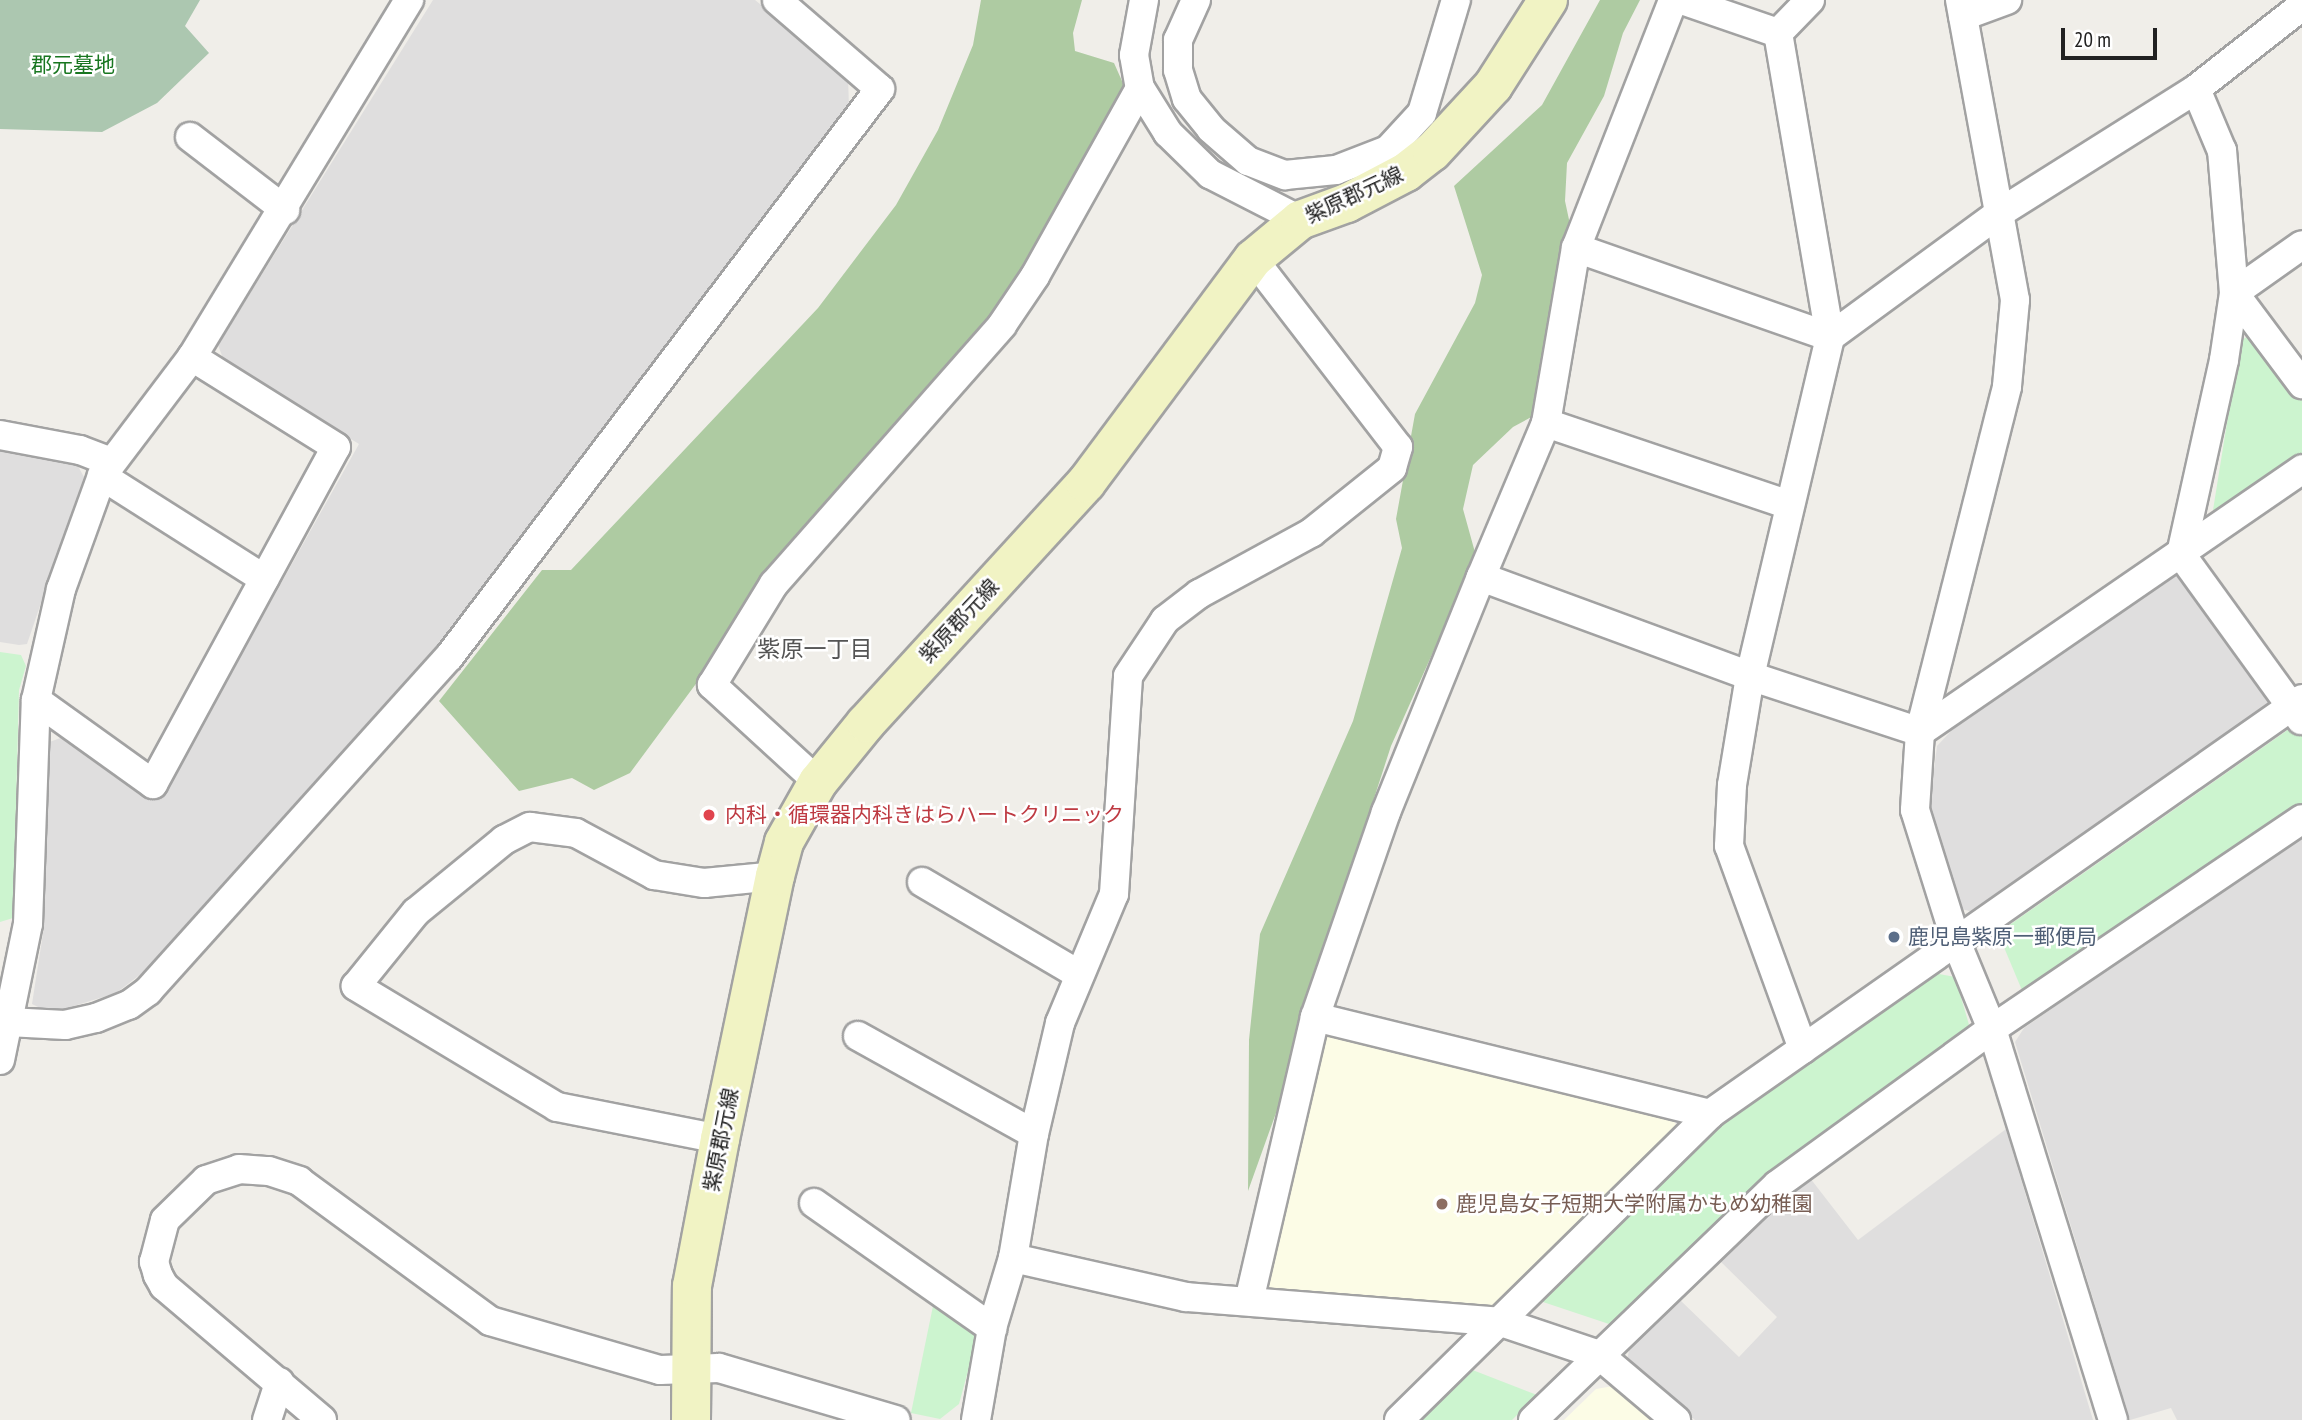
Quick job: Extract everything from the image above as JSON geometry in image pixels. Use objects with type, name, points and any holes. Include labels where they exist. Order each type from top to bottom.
[{"type":"street","points":[[0,1060],[8,1022],[10,955],[28,924],[36,701],[61,589],[106,469],[192,357],[285,210],[410,0]]},
{"type":"street","points":[[8,1022],[65,1024],[96,1018],[129,1005],[148,991],[449,657],[880,89],[777,0]]},
{"type":"street","points":[[1144,0],[1134,55],[1140,88],[1168,133],[1210,174],[1300,220]]},
{"type":"street","points":[[1196,0],[1178,40],[1178,70],[1187,99],[1211,129],[1248,161],[1284,175],[1336,170],[1388,150],[1422,113],[1456,0]]},
{"type":"street","name":"紫原郡元線","points":[[691,1420],[692,1286],[720,1139],[784,842],[818,782],[866,723],[1086,483],[1253,259],[1300,220],[1347,203],[1406,172],[1432,152],[1493,86],[1548,0]]},
{"type":"street","points":[[1249,1301],[1315,1017],[1386,812],[1546,423],[1576,248],[1673,0]]},
{"type":"street","points":[[1682,0],[1778,33]]},
{"type":"street","points":[[1778,33],[1810,0]]},
{"type":"street","points":[[2007,0],[1962,8],[2015,300],[2007,387],[1920,732],[1915,810],[1958,944],[1992,1029],[2113,1420]]},
{"type":"street","points":[[1830,337],[2001,212],[2196,89],[2302,6]]},
{"type":"street","points":[[1778,33],[1830,337],[1750,677],[1732,785],[1729,846],[1803,1049]]},
{"type":"street","points":[[818,782],[712,685],[774,584],[1002,325],[1035,276],[1140,88]]},
{"type":"street","points":[[1399,1420],[1710,1114],[2298,710],[2181,554],[2224,360],[2234,293],[2222,151],[2196,89]]},
{"type":"street","points":[[190,136],[285,210]]},
{"type":"street","points":[[2234,293],[2302,245]]},
{"type":"street","points":[[1576,248],[1830,337]]},
{"type":"street","points":[[976,1420],[992,1328],[1013,1258],[1034,1134],[1060,1023],[1077,974],[1114,894],[1128,676],[1144,646],[1165,620],[1199,594],[1311,533],[1392,468],[1398,447],[1253,259]]},
{"type":"street","points":[[2234,293],[2302,384]]},
{"type":"street","points":[[36,701],[153,783],[336,447],[192,357]]},
{"type":"street","points":[[1546,423],[1790,505]]},
{"type":"street","points":[[0,435],[80,450],[264,579]]},
{"type":"street","points":[[1920,732],[2302,470]]},
{"type":"street","points":[[1481,577],[1750,677],[1920,732]]},
{"type":"street","points":[[1533,1420],[1777,1185],[1992,1029],[2302,819]]},
{"type":"street","points":[[720,1139],[557,1107],[356,986],[416,912],[504,840],[530,827],[576,833],[654,875],[704,883],[775,876]]},
{"type":"street","points":[[922,883],[1077,974]]},
{"type":"street","points":[[1315,1017],[1710,1114]]},
{"type":"street","points":[[858,1036],[1034,1134]]},
{"type":"street","points":[[322,1420],[164,1286],[154,1262],[165,1220],[179,1202],[205,1180],[239,1169],[269,1171],[299,1181],[489,1321],[660,1370],[719,1368],[896,1420]]},
{"type":"street","points":[[814,1203],[992,1328]]},
{"type":"street","points":[[1013,1258],[1185,1297],[1501,1322],[1599,1355],[1676,1420]]},
{"type":"street","points":[[267,1420],[279,1382]]},
{"type":"shaded area","points":[[433,0],[755,0],[848,76],[849,108],[405,688],[145,971],[116,993],[61,1010],[42,1009],[32,1004],[44,927],[44,744],[66,736],[152,800],[161,798],[359,444],[224,361],[218,345]]},
{"type":"shaded area","points":[[0,451],[74,459],[84,477],[27,644],[19,645],[0,642]]},
{"type":"shaded area","points":[[2174,570],[2185,575],[2270,697],[2267,709],[1979,914],[1962,909],[1929,808],[1937,746],[1967,714]]},
{"type":"shaded area","points":[[2302,834],[2302,1420],[2177,1420],[2171,1408],[2130,1420],[2015,1042],[2024,1028]]},
{"type":"shaded area","name":"鹿児島女子短期大学附属かもめ幼稚園","points":[[1336,1032],[1671,1115],[1677,1127],[1507,1300],[1479,1312],[1272,1292],[1265,1281],[1320,1040]]},
{"type":"shaded area","points":[[2006,1129],[2093,1420],[1695,1420],[1627,1361],[1630,1345],[1680,1300],[1739,1357],[1777,1317],[1719,1260],[1775,1202],[1810,1178],[1858,1240]]},
{"type":"shaded area","points":[[1619,1385],[1660,1420],[1564,1420],[1596,1389]]},
{"type":"green space","name":"郡元墓地","points":[[0,0],[200,0],[185,26],[209,53],[157,103],[102,132],[0,129]]},
{"type":"green space","points":[[981,0],[1082,0],[1073,33],[1075,51],[1114,63],[1126,90],[1031,267],[974,341],[778,558],[698,681],[630,773],[594,790],[572,778],[519,791],[439,701],[542,570],[571,570],[818,308],[896,205],[938,130],[973,45]]},
{"type":"green space","points":[[1600,0],[1640,0],[1623,33],[1604,96],[1567,163],[1565,201],[1574,243],[1546,409],[1513,427],[1473,465],[1463,509],[1476,556],[1391,746],[1316,977],[1295,1060],[1248,1191],[1249,1040],[1260,934],[1353,721],[1402,548],[1396,519],[1415,414],[1475,303],[1482,275],[1454,186],[1542,105]]},
{"type":"green space","points":[[2251,333],[2302,399],[2302,455],[2217,518],[2213,510],[2240,342]]},
{"type":"green space","points":[[0,652],[21,655],[26,666],[19,690],[13,918],[0,922]]},
{"type":"green space","points":[[2302,720],[2302,813],[2024,995],[1998,933]]},
{"type":"green space","points":[[1934,973],[1955,977],[1970,1028],[1612,1325],[1537,1300],[1703,1137]]},
{"type":"green space","points":[[933,1306],[965,1324],[977,1338],[959,1404],[940,1419],[911,1413]]},
{"type":"green space","points":[[1470,1369],[1537,1395],[1512,1420],[1418,1420]]},
{"type":"place","name":"内科・循環器内科きはらハートクリニック","points":[[709,815]]},
{"type":"place","name":"鹿児島紫原一郵便局","points":[[1894,937]]},
{"type":"place","name":"鹿児島女子短期大学附属かもめ幼稚園","points":[[1442,1204]]},
{"type":"district","name":"紫原一丁目","points":[[815,649]]}]
